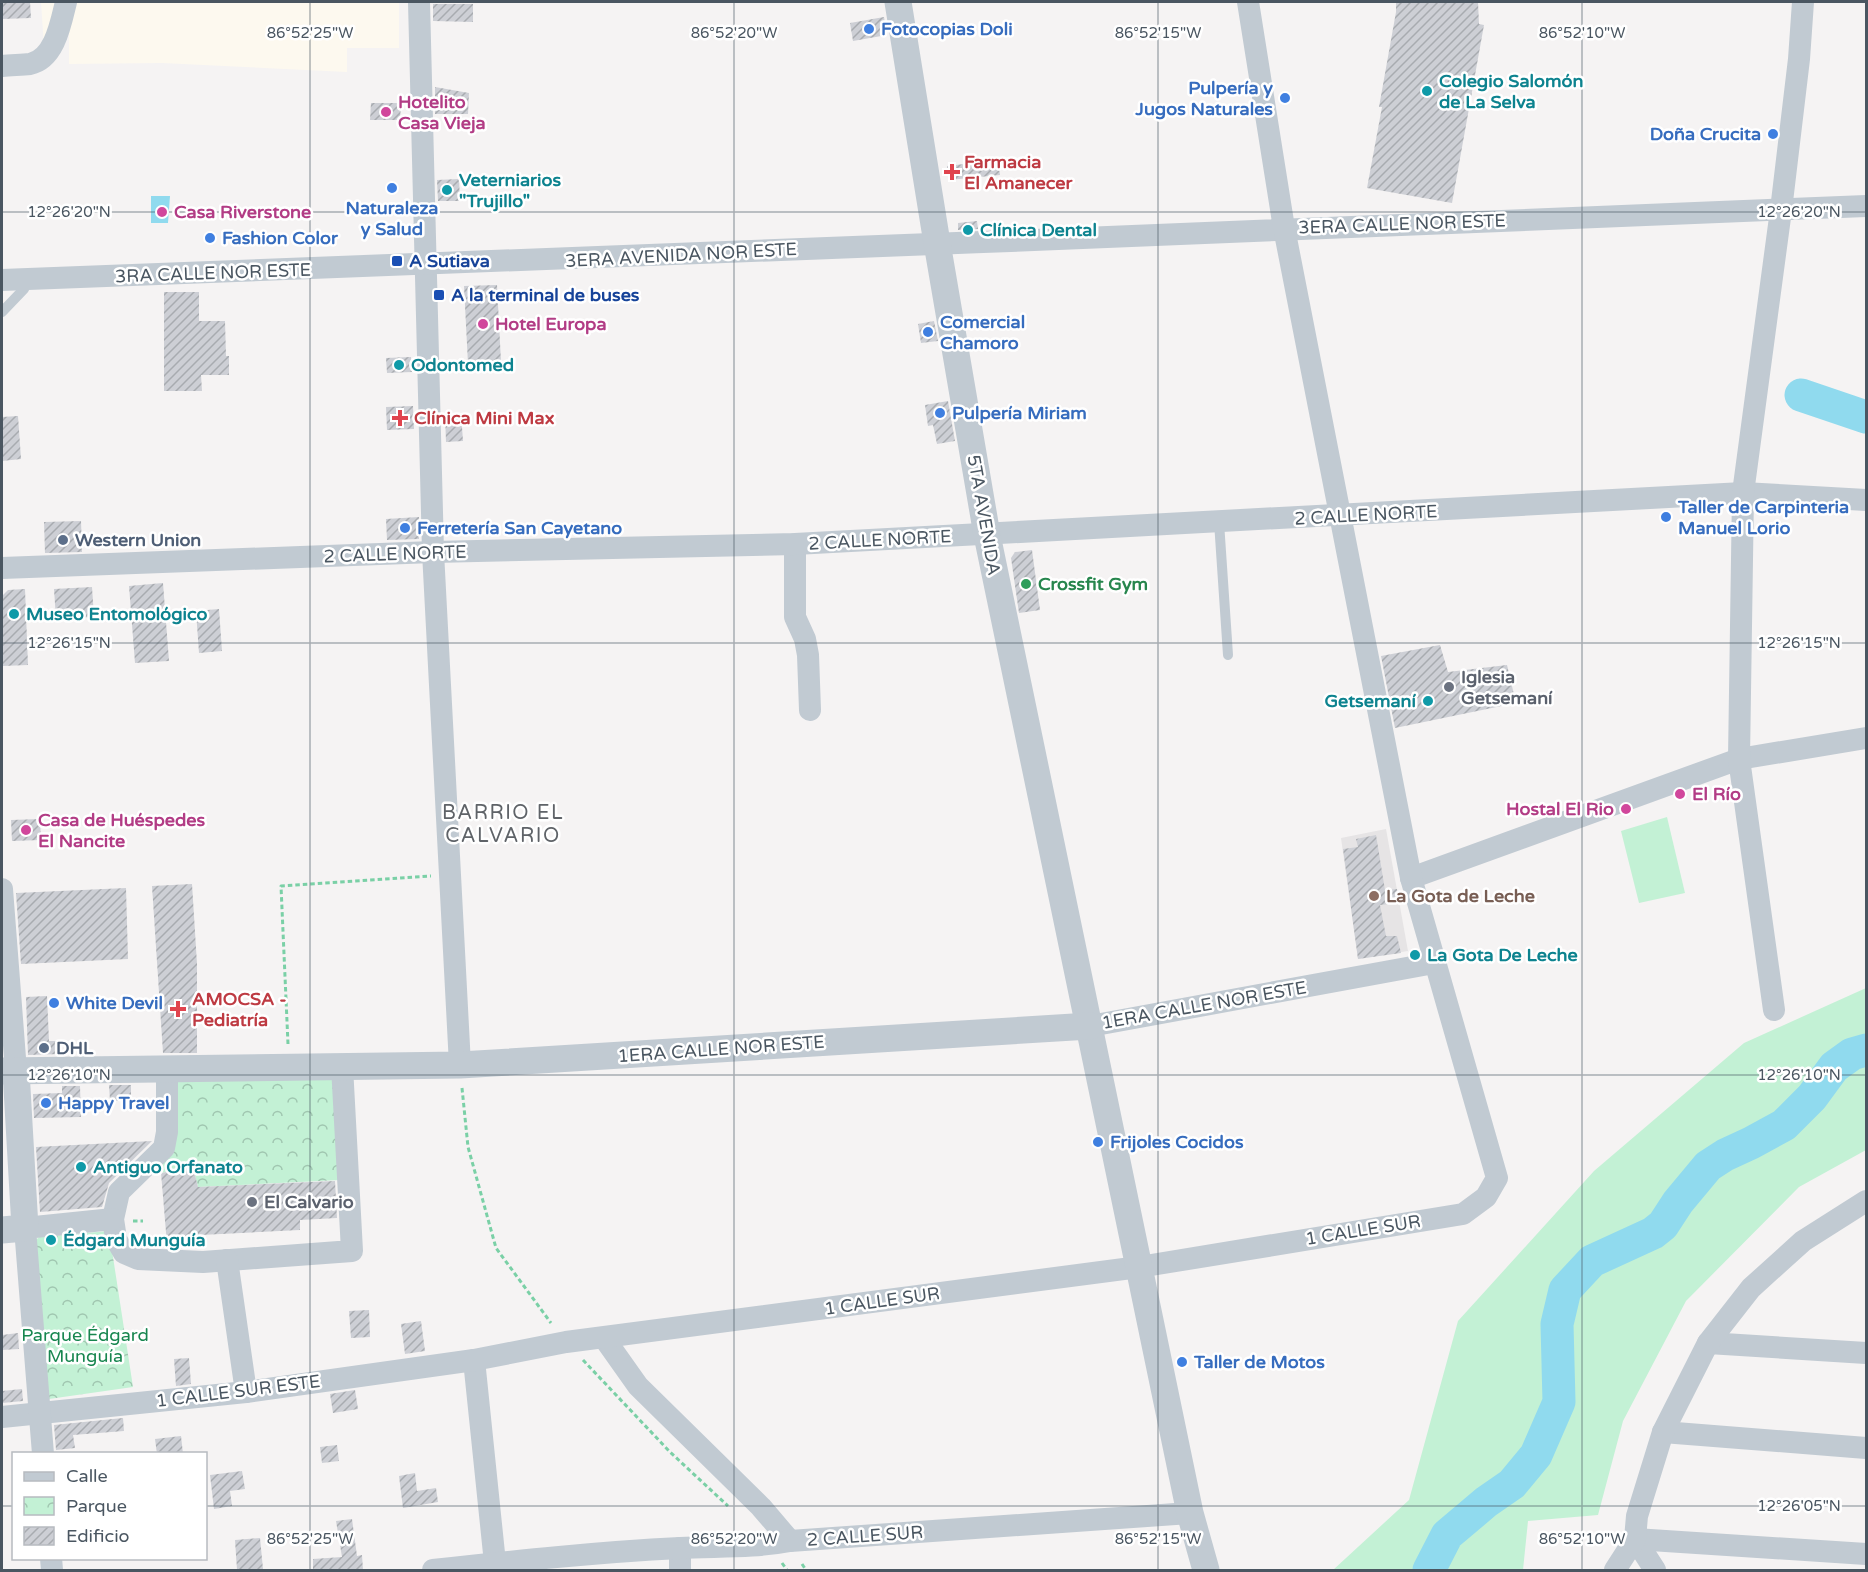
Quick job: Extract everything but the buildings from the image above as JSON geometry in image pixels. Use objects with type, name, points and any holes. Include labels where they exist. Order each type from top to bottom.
[{"type":"street","points":[[2,66],[32,64],[45,57],[66,2]]},
{"type":"street","points":[[419,2],[433,552],[460,1065]]},
{"type":"street","name":"5TA AVENIDA","points":[[898,2],[987,535],[1190,1513],[1206,1570]]},
{"type":"street","points":[[1248,2],[1284,228],[1411,878],[1434,963]]},
{"type":"street","points":[[1774,1010],[1738,759],[1743,494],[1781,210],[1799,59],[1803,2]]},
{"type":"street","name":"3ERA CALLE NOR ESTE","points":[[937,243],[1866,206]]},
{"type":"street","name":"3ERA AVENIDA NOR ESTE","points":[[425,266],[937,243]]},
{"type":"street","name":"3RA CALLE NOR ESTE","points":[[2,280],[425,266]]},
{"type":"street","name":"2 CALLE NORTE","points":[[2,568],[433,552],[795,544],[1743,494],[1866,500]]},
{"type":"street","points":[[795,544],[795,617],[805,639],[808,655],[810,710]]},
{"type":"street","points":[[1411,878],[1738,759],[1866,738]]},
{"type":"street","points":[[2,890],[13,1229],[43,1452]]},
{"type":"street","name":"1ERA CALLE NOR ESTE","points":[[9,1071],[460,1065],[1090,1026],[1434,963]]},
{"type":"street","name":"1 CALLE SUR","points":[[474,1360],[560,1335],[604,1338],[1139,1267],[1463,1214],[1486,1197],[1497,1178],[1434,963]]},
{"type":"street","points":[[167,1069],[167,1132],[164,1148],[119,1192],[113,1220],[116,1239],[124,1253],[138,1259],[203,1262],[352,1251],[342,1066]]},
{"type":"street","points":[[1615,1570],[1635,1539],[1637,1516],[1663,1432],[1708,1343],[1751,1288],[1794,1249],[1866,1201]]},
{"type":"street","points":[[13,1229],[113,1220]]},
{"type":"street","points":[[227,1260],[246,1392]]},
{"type":"street","points":[[604,1338],[638,1386],[761,1507],[780,1543]]},
{"type":"street","points":[[1708,1343],[1866,1353]]},
{"type":"street","points":[[474,1360],[495,1563]]},
{"type":"street","name":"1 CALLE SUR ESTE","points":[[2,1417],[246,1392],[474,1360]]},
{"type":"street","points":[[1663,1432],[1866,1448]]},
{"type":"street","name":"2 CALLE SUR","points":[[433,1570],[680,1548],[780,1543],[1190,1513]]},
{"type":"street","points":[[1635,1539],[1866,1554]]},
{"type":"street","points":[[1635,1539],[1654,1570]]},
{"type":"street","points":[[680,1548],[680,1570]]},
{"type":"lane","points":[[2,312],[24,289],[28,279]]},
{"type":"lane","points":[[1219,522],[1228,655]]},
{"type":"path","points":[[289,1067],[281,886],[450,875]]},
{"type":"path","points":[[460,1065],[468,1147],[496,1248],[560,1335],[670,1452],[730,1508]]},
{"type":"path","points":[[780,1543],[787,1570]]},
{"type":"path","points":[[802,1564],[807,1570]]},
{"type":"shaded area","points":[[41,2],[64,2],[44,47]]},
{"type":"shaded area","points":[[73,2],[399,2],[399,48],[347,48],[347,72],[162,63],[69,64],[69,16]]},
{"type":"shaded area","name":"La Gota de Leche","points":[[1386,829],[1408,951],[1358,959],[1341,838]]},
{"type":"green space","points":[[1667,817],[1685,893],[1639,903],[1621,831]]},
{"type":"green space","points":[[1866,988],[1866,1150],[1799,1187],[1686,1301],[1623,1421],[1598,1515],[1528,1521],[1523,1570],[1333,1570],[1409,1500],[1458,1321],[1594,1171],[1744,1043]]},
{"type":"green space","points":[[336,1075],[340,1180],[198,1187],[193,1167],[161,1173],[176,1077]]},
{"type":"green space","name":"Parque Édgard Munguía","points":[[109,1231],[133,1387],[49,1399],[34,1242],[39,1237]]},
{"type":"water","points":[[151,196],[170,196],[168,223],[151,223]]},
{"type":"waterway","points":[[1801,395],[1866,417]]},
{"type":"waterway","points":[[1429,1570],[1447,1535],[1486,1502],[1512,1484],[1536,1455],[1559,1402],[1557,1324],[1565,1290],[1592,1261],[1653,1233],[1663,1225],[1678,1202],[1708,1166],[1784,1125],[1812,1097],[1834,1067],[1852,1054],[1866,1050]]},
{"type":"place","name":"Fotocopias Doli","points":[[869,29]]},
{"type":"place","name":"Colegio Salomón de La Selva","points":[[1427,91]]},
{"type":"place","name":"Pulpería y Jugos Naturales","points":[[1285,98]]},
{"type":"place","name":"Hotelito Casa Vieja","points":[[386,112]]},
{"type":"place","name":"Doña Crucita","points":[[1773,134]]},
{"type":"place","name":"Farmacia El Amanecer","points":[[952,172]]},
{"type":"place","name":"Naturaleza y Salud","points":[[392,188]]},
{"type":"place","name":"Veterniarios \"Trujillo\"","points":[[447,190]]},
{"type":"place","name":"Casa Riverstone","points":[[162,212]]},
{"type":"place","name":"Clínica Dental","points":[[968,230]]},
{"type":"place","name":"Fashion Color","points":[[210,238]]},
{"type":"place","name":"A Sutiava","points":[[397,261]]},
{"type":"place","name":"A la terminal de buses","points":[[439,295]]},
{"type":"place","name":"Hotel Europa","points":[[483,324]]},
{"type":"place","name":"Comercial Chamoro","points":[[928,332]]},
{"type":"place","name":"Odontomed","points":[[399,365]]},
{"type":"place","name":"Pulpería Miriam","points":[[940,413]]},
{"type":"place","name":"Clínica Mini Max","points":[[400,418]]},
{"type":"place","name":"Taller de Carpinteria Manuel Lorio","points":[[1666,517]]},
{"type":"place","name":"Ferretería San Cayetano","points":[[405,528]]},
{"type":"place","name":"Western Union","points":[[63,540]]},
{"type":"place","name":"Crossfit Gym","points":[[1026,584]]},
{"type":"place","name":"Museo Entomológico","points":[[14,614]]},
{"type":"place","name":"Iglesia Getsemaní","points":[[1449,687]]},
{"type":"place","name":"Getsemaní","points":[[1428,701]]},
{"type":"place","name":"El Río","points":[[1680,794]]},
{"type":"place","name":"Hostal El Rio","points":[[1626,809]]},
{"type":"place","name":"Casa de Huéspedes El Nancite","points":[[26,830]]},
{"type":"place","name":"La Gota de Leche","points":[[1374,896]]},
{"type":"place","name":"La Gota De Leche","points":[[1415,955]]},
{"type":"place","name":"White Devil","points":[[54,1003]]},
{"type":"place","name":"AMOCSA - Pediatría","points":[[178,1009]]},
{"type":"place","name":"DHL","points":[[44,1048]]},
{"type":"place","name":"Happy Travel","points":[[46,1103]]},
{"type":"place","name":"Frijoles Cocidos","points":[[1098,1142]]},
{"type":"place","name":"Antiguo Orfanato","points":[[81,1167]]},
{"type":"place","name":"El Calvario","points":[[252,1202]]},
{"type":"place","name":"Édgard Munguía","points":[[51,1240]]},
{"type":"place","name":"Taller de Motos","points":[[1182,1362]]},
{"type":"district","name":"BARRIO EL CALVARIO","points":[[503,824]]}]
